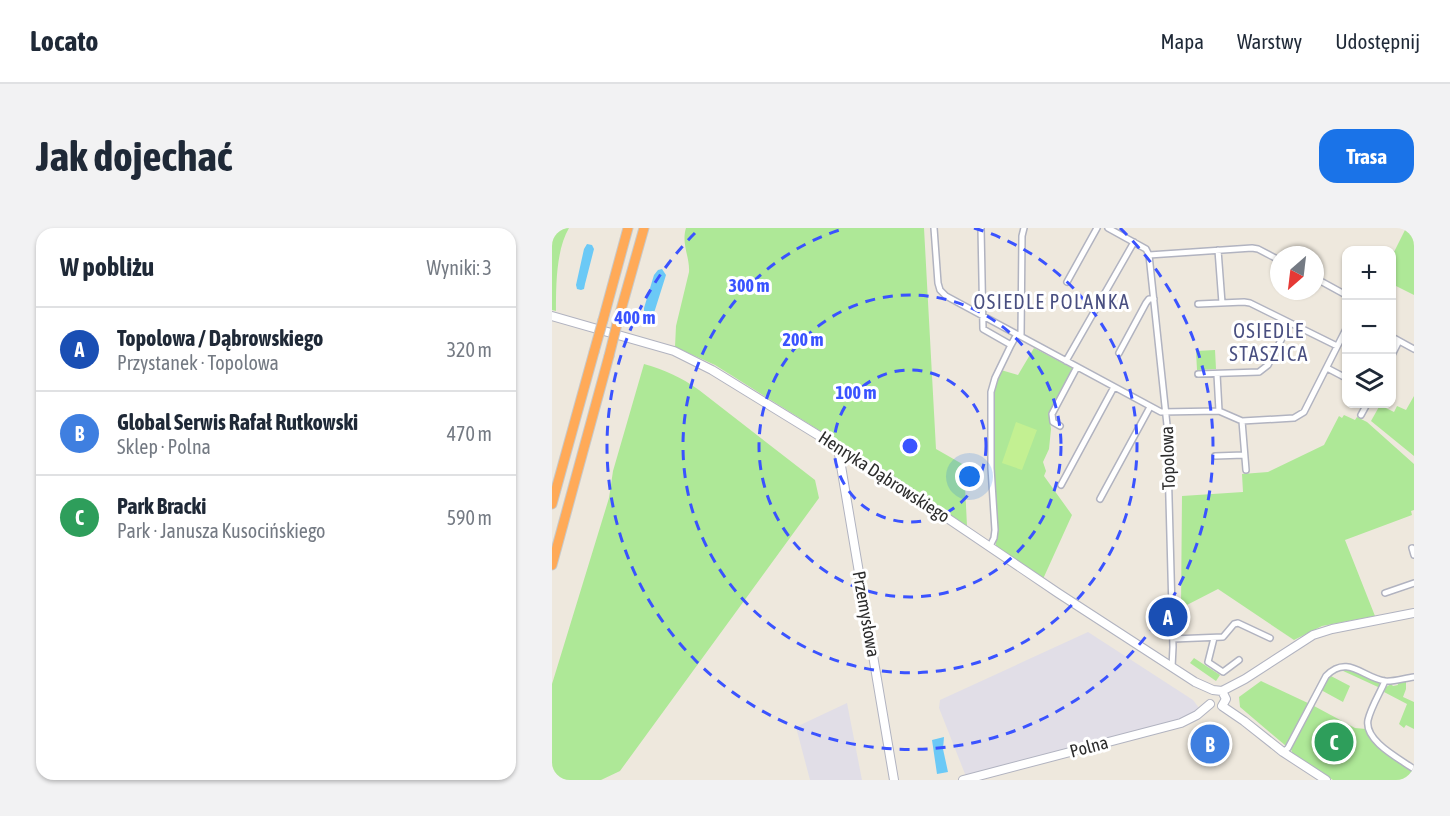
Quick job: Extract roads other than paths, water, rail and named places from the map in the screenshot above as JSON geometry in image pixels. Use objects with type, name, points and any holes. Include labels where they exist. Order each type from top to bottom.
[{"type":"highway","points":[[552,504],[628,228]]},
{"type":"highway","points":[[552,565],[644,228]]},
{"type":"street","points":[[934,228],[940,290],[946,296],[1150,407],[1166,413],[1219,411],[1242,421],[1294,418],[1304,412],[1342,338]]},
{"type":"street","points":[[981,228],[983,329],[1011,345]]},
{"type":"street","points":[[990,546],[995,530],[991,468],[991,392],[995,378],[1011,345],[1019,335],[1024,228]]},
{"type":"street","points":[[1067,282],[1097,228]]},
{"type":"street","points":[[1108,228],[1149,253],[1258,249],[1270,255]]},
{"type":"street","points":[[1066,361],[1134,242]]},
{"type":"street","points":[[1218,250],[1222,303]]},
{"type":"street","name":"Topolowa","points":[[1149,253],[1166,413],[1172,667]]},
{"type":"street","points":[[1324,283],[1342,292]]},
{"type":"street","points":[[1119,353],[1146,303],[1149,299],[1154,299]]},
{"type":"street","points":[[1198,304],[1250,303],[1337,346]]},
{"type":"street","name":"Henryka Dąbrowskiego","points":[[552,315],[691,358],[856,459],[990,546],[1195,682],[1211,696]]},
{"type":"street","points":[[1198,374],[1259,372],[1268,365],[1290,323]]},
{"type":"street","points":[[1396,339],[1414,349]]},
{"type":"street","points":[[1392,354],[1399,341]]},
{"type":"street","points":[[1060,426],[1053,422],[1052,414],[1077,367]]},
{"type":"street","points":[[1327,368],[1342,376]]},
{"type":"street","points":[[1217,374],[1219,411]]},
{"type":"street","points":[[1061,485],[1114,387]]},
{"type":"street","points":[[1100,499],[1150,407]]},
{"type":"street","points":[[1361,415],[1365,408]]},
{"type":"street","points":[[1242,421],[1246,470]]},
{"type":"street","name":"Przemysłowa","points":[[838,448],[894,780]]},
{"type":"street","points":[[1215,456],[1244,455]]},
{"type":"street","points":[[842,469],[856,459]]},
{"type":"street","points":[[1412,548],[1414,555]]},
{"type":"street","points":[[1385,593],[1414,583]]},
{"type":"street","points":[[1211,696],[1216,707],[1245,679],[1313,635],[1332,629],[1414,613]]},
{"type":"street","points":[[1173,639],[1223,637],[1234,624],[1238,623],[1270,638]]},
{"type":"street","points":[[1214,638],[1208,662],[1223,672],[1239,660]]},
{"type":"street","points":[[1283,752],[1288,748],[1326,676],[1331,671],[1352,667],[1385,681],[1414,677]]},
{"type":"street","points":[[1385,681],[1368,720],[1368,730],[1375,741],[1414,769]]},
{"type":"street","points":[[1211,696],[1224,698],[1244,721],[1283,752],[1326,780]]},
{"type":"street","name":"Polna","points":[[963,780],[1181,723],[1197,715],[1211,696]]},
{"type":"water","points":[[587,244],[592,245],[594,249],[584,289],[581,290],[577,289],[576,285]]},
{"type":"water","points":[[662,269],[666,275],[654,313],[649,316],[644,314],[644,308],[654,275]]},
{"type":"water","points":[[944,737],[943,749],[948,772],[937,774],[932,740]]},
{"type":"place","name":"Topolowa / Dąbrowskiego","points":[[1168,617]]},
{"type":"place","name":"Park Bracki","points":[[1334,742]]},
{"type":"place","name":"Global Serwis Rafał Rutkowski","points":[[1210,744]]},
{"type":"district","name":"OSIEDLE POLANKA","points":[[1052,302]]},
{"type":"district","name":"OSIEDLE STASZICA","points":[[1269,342]]}]
